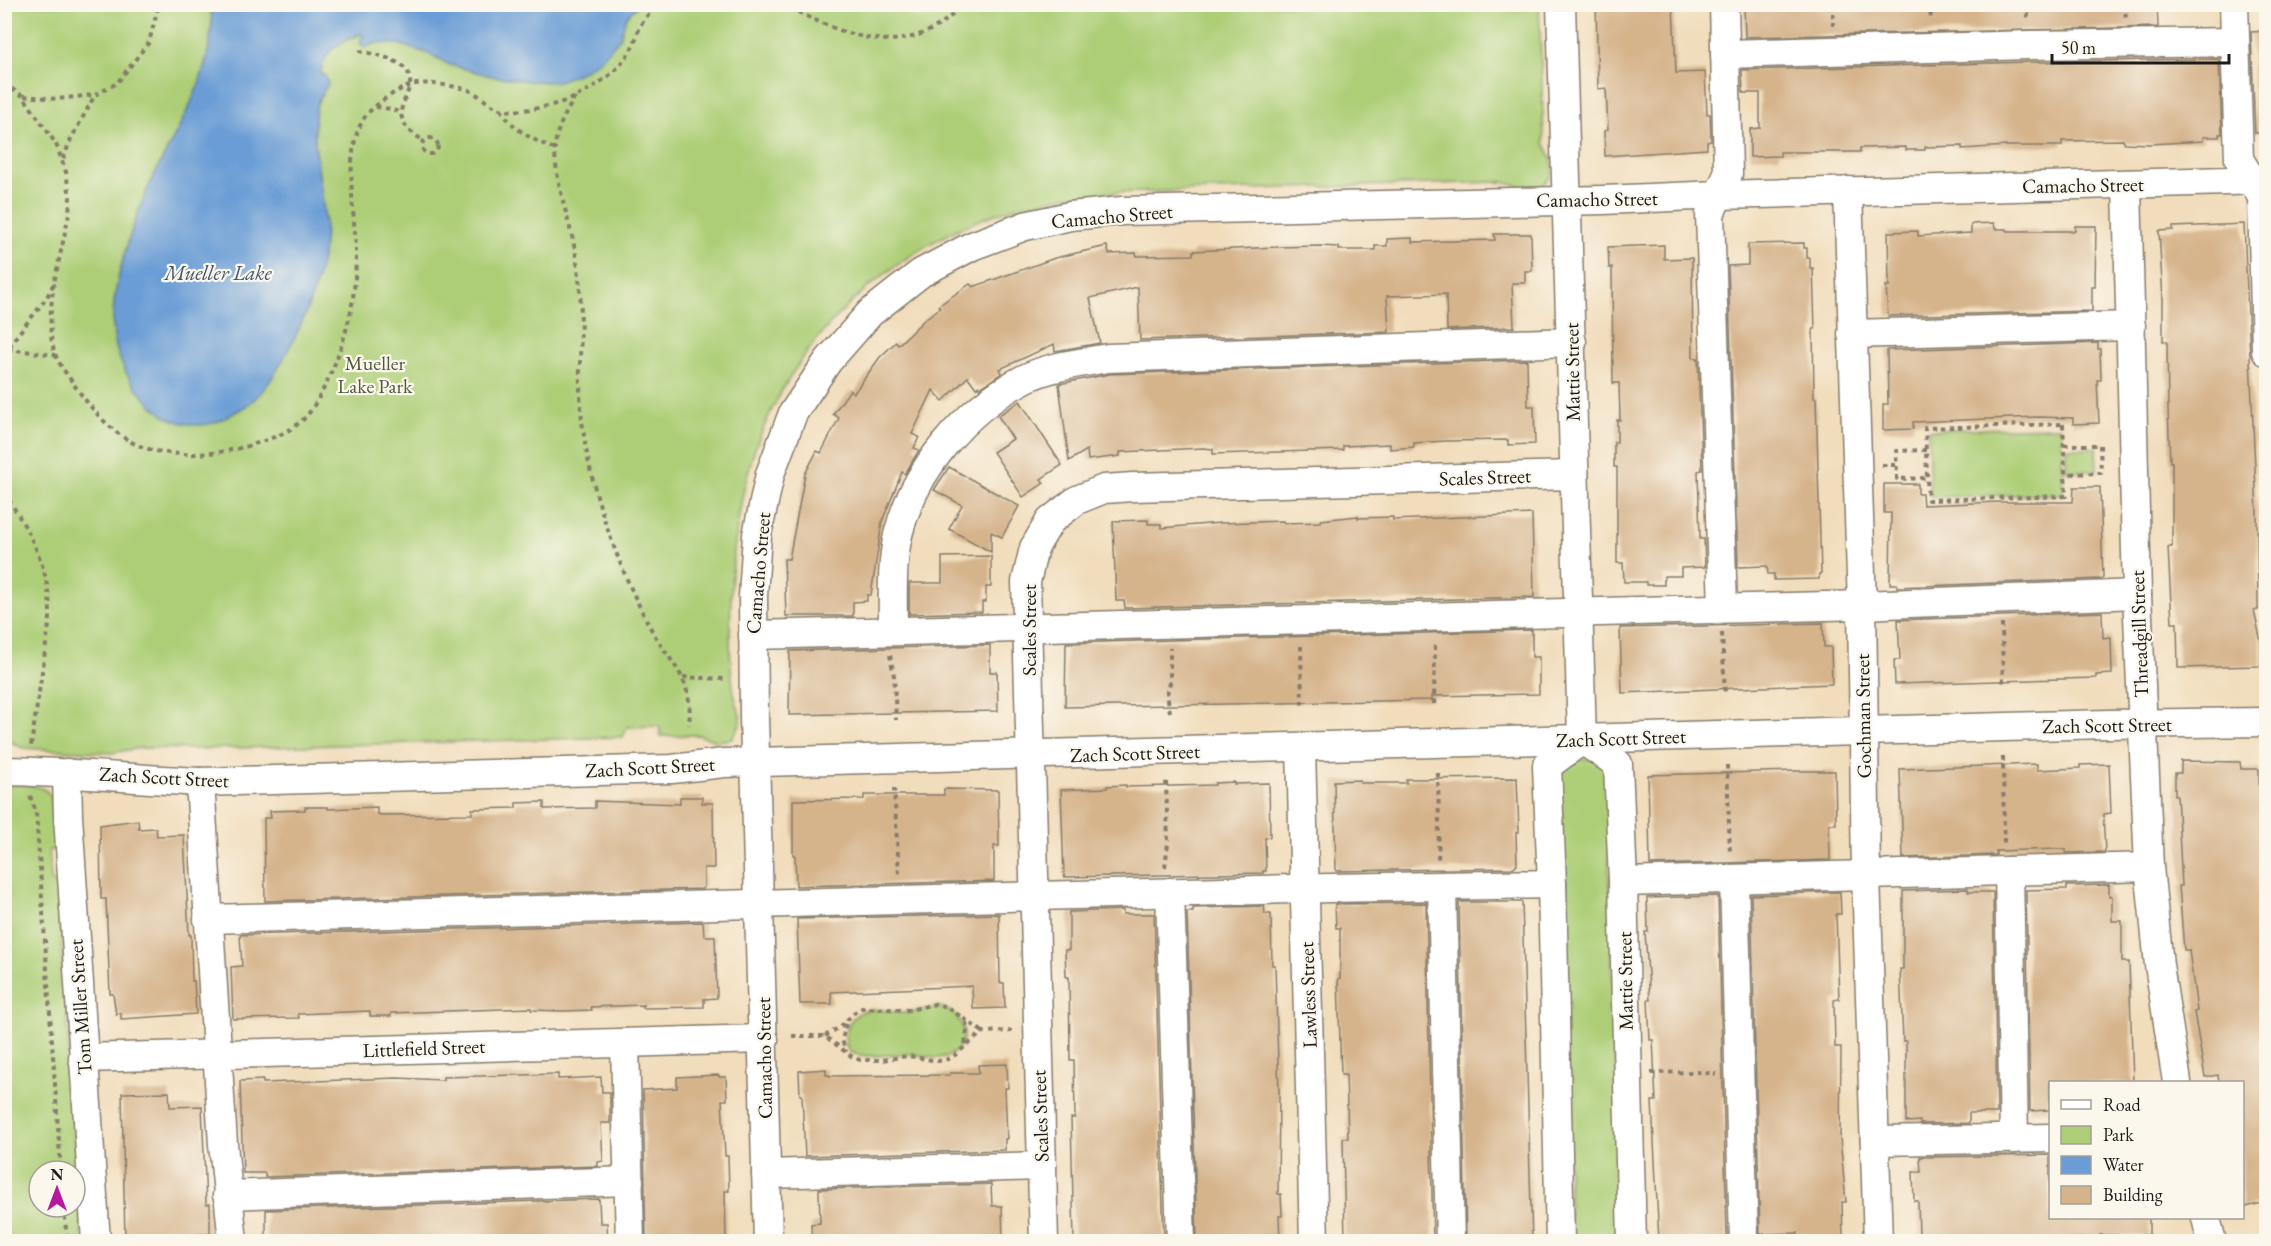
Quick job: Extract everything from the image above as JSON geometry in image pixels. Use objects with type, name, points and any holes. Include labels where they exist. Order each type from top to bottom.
[{"type":"street","name":"Mattie Street","points":[[1561,4],[1582,741],[1618,765],[1632,1242]]},
{"type":"street","points":[[1723,608],[1710,214],[1728,174],[1724,4]]},
{"type":"street","points":[[2234,4],[2239,159],[2259,181],[2262,197],[2266,351]]},
{"type":"street","points":[[1725,54],[2029,45],[2235,42]]},
{"type":"street","name":"Camacho Street","points":[[768,1242],[766,1174],[778,1037],[759,904],[753,635],[757,535],[770,474],[793,413],[828,361],[870,313],[921,273],[972,246],[1025,226],[1070,216],[1112,212],[2259,181]]},
{"type":"street","name":"Threadgill Street","points":[[2127,184],[2137,594],[2149,867],[2159,965],[2177,1081]]},
{"type":"street","name":"Gochman Street","points":[[1848,191],[1862,605],[1866,875],[1878,1242]]},
{"type":"street","points":[[1852,334],[2131,326]]},
{"type":"street","points":[[890,631],[892,582],[898,535],[914,490],[945,443],[980,408],[1025,379],[1061,366],[1108,358],[1572,342]]},
{"type":"street","name":"Scales Street","points":[[1044,1242],[1026,582],[1034,548],[1050,521],[1077,500],[1104,489],[1575,474]]},
{"type":"street","points":[[753,635],[1862,605],[2137,594]]},
{"type":"street","name":"Zach Scott Street","points":[[4,771],[200,782],[660,769],[755,762],[1582,741],[1662,736],[2266,722]]},
{"type":"street","points":[[1560,1242],[1547,766],[1582,741]]},
{"type":"street","name":"Lawless Street","points":[[1301,748],[1314,1242]]},
{"type":"street","name":"Tom Miller Street","points":[[67,773],[96,1242]]},
{"type":"street","points":[[200,782],[217,1054],[232,1242]]},
{"type":"street","points":[[1623,882],[2149,867]]},
{"type":"street","points":[[2009,871],[2014,1139]]},
{"type":"street","points":[[1732,879],[1744,1242]]},
{"type":"street","points":[[208,920],[1305,888],[1552,885]]},
{"type":"street","points":[[1438,886],[1450,1242]]},
{"type":"street","points":[[1167,892],[1181,1242]]},
{"type":"street","name":"Littlefield Street","points":[[83,1058],[778,1037]]},
{"type":"street","points":[[625,1043],[630,1242]]},
{"type":"street","points":[[1875,1141],[2049,1138]]},
{"type":"street","points":[[766,1174],[1042,1166]]},
{"type":"street","points":[[227,1194],[629,1181]]},
{"type":"street","points":[[2206,1219],[2212,1242]]},
{"type":"path","points":[[23,96],[57,99],[95,95],[117,83],[149,42],[159,4]]},
{"type":"path","points":[[4,84],[23,96],[56,144],[66,172],[70,197],[69,214],[51,306],[55,355],[87,404],[127,440],[147,448],[184,455],[223,451],[265,441],[301,422],[311,410],[330,372],[347,326],[353,297],[356,252],[352,196],[353,158],[358,129],[368,114],[401,89],[411,85],[448,86],[467,90],[500,109],[533,109],[575,97],[616,70],[629,53],[644,20],[658,4]]},
{"type":"path","points":[[782,4],[850,36],[883,40],[910,39],[939,26],[963,4]]},
{"type":"path","points":[[359,51],[379,55],[403,66],[408,72],[411,85],[401,113],[404,124],[424,141]]},
{"type":"path","points":[[62,160],[95,95]]},
{"type":"path","points":[[575,97],[562,120],[554,149],[577,262],[581,303],[580,392],[584,435],[601,512],[627,584],[651,630],[683,677],[690,699],[689,725]]},
{"type":"path","points":[[375,107],[392,109],[401,113]]},
{"type":"path","points":[[500,109],[520,131],[554,149]]},
{"type":"path","points":[[430,138],[435,140],[438,144],[435,151],[426,153],[422,146],[424,141],[430,138]]},
{"type":"path","points":[[4,355],[46,299],[54,283]]},
{"type":"path","points":[[8,349],[55,355]]},
{"type":"path","points":[[2063,424],[2064,445],[2066,496],[1928,500],[1925,428],[2063,424]]},
{"type":"path","points":[[2064,445],[2100,445],[2101,472],[2065,474]]},
{"type":"path","points":[[1926,450],[1896,450],[1896,465],[1897,479],[1927,478]]},
{"type":"path","points":[[2100,459],[2109,459]]},
{"type":"path","points":[[1880,465],[1896,465]]},
{"type":"path","points":[[4,492],[36,545],[50,602],[50,618],[31,748]]},
{"type":"path","points":[[2003,686],[2001,633],[2007,599]]},
{"type":"path","points":[[1723,608],[1721,635],[1725,694]]},
{"type":"path","points":[[1434,704],[1435,616]]},
{"type":"path","points":[[1301,619],[1302,708]]},
{"type":"path","points":[[1169,623],[1170,683],[1167,698],[1170,712]]},
{"type":"path","points":[[890,631],[896,720]]},
{"type":"path","points":[[683,677],[725,679]]},
{"type":"path","points":[[2003,757],[2005,817],[2003,836],[2009,871]]},
{"type":"path","points":[[1727,765],[1732,879]]},
{"type":"path","points":[[1438,773],[1438,886]]},
{"type":"path","points":[[1166,781],[1167,892]]},
{"type":"path","points":[[894,789],[899,875],[904,889],[904,900]]},
{"type":"path","points":[[33,802],[36,813],[45,927],[60,1159]]},
{"type":"path","points":[[778,1037],[825,1036],[848,1021],[855,1012],[862,1008],[910,1010],[935,1004],[947,1007],[983,1032],[1012,1031]]},
{"type":"path","points":[[846,1052],[842,1040],[848,1021]]},
{"type":"path","points":[[965,1021],[967,1030],[965,1045]]},
{"type":"path","points":[[825,1036],[860,1060],[908,1056],[938,1061],[948,1059],[983,1032]]},
{"type":"path","points":[[1648,1073],[1697,1072],[1739,1075]]},
{"type":"path","points":[[65,1219],[67,1242]]},
{"type":"green space","name":"Mueller Lake Park","points":[[5,5],[1539,5],[1544,143],[1553,168],[1546,182],[1534,188],[1501,182],[1105,193],[1064,197],[1003,211],[958,229],[915,253],[876,281],[840,314],[808,351],[781,392],[760,436],[743,493],[733,557],[730,619],[731,665],[741,722],[732,739],[717,741],[698,735],[661,736],[659,726],[627,727],[623,737],[198,749],[140,748],[111,753],[23,748],[5,739]]},
{"type":"green space","points":[[2061,427],[2063,494],[1930,497],[1928,430]]},
{"type":"green space","points":[[2066,448],[2096,448],[2097,471],[2066,471]]},
{"type":"green space","points":[[1595,759],[1606,770],[1621,1241],[1570,1241],[1558,766],[1569,760]]},
{"type":"green space","points":[[15,785],[35,786],[44,789],[51,796],[55,849],[49,850],[51,880],[58,886],[76,1159],[27,1159],[27,1219],[81,1219],[82,1241],[5,1241],[4,788]]},
{"type":"green space","points":[[936,1007],[952,1013],[962,1026],[964,1034],[962,1042],[958,1049],[950,1055],[935,1058],[909,1054],[872,1056],[849,1052],[846,1045],[846,1032],[848,1025],[857,1015],[870,1010],[907,1013]]},
{"type":"water","name":"Mueller Lake","points":[[209,5],[638,5],[626,17],[620,38],[602,59],[582,72],[556,82],[491,76],[450,65],[429,54],[398,44],[376,43],[364,48],[360,43],[363,36],[361,34],[334,48],[326,58],[320,74],[325,75],[328,84],[319,99],[315,121],[325,230],[316,285],[282,362],[262,392],[249,404],[221,420],[196,425],[177,421],[161,413],[131,381],[116,346],[113,309],[121,267],[139,209],[192,101],[205,64],[212,24]]},
{"type":"building","points":[[1596,4],[1673,4],[1676,73],[1705,72],[1711,141],[1707,142],[1707,149],[1605,156],[1604,131],[1608,130],[1606,88],[1598,89]]},
{"type":"building","points":[[1744,4],[2157,4],[2158,27],[1745,37]]},
{"type":"building","points":[[2266,31],[2266,133],[2255,133],[2251,32]]},
{"type":"building","points":[[2219,59],[2222,134],[2219,134],[2219,137],[2203,137],[2203,141],[2150,144],[2124,143],[2123,140],[2062,141],[2062,146],[1962,149],[1962,146],[1925,147],[1925,150],[1906,150],[1906,147],[1860,148],[1860,152],[1780,152],[1780,156],[1750,157],[1750,129],[1760,128],[1760,93],[1743,93],[1742,70]]},
{"type":"building","points":[[1994,223],[1995,229],[2007,229],[2007,231],[2075,231],[2075,226],[2096,226],[2095,287],[2092,287],[2092,311],[1888,316],[1886,286],[1889,286],[1888,232],[1918,231],[1918,236],[1971,233],[1971,224]]},
{"type":"building","points":[[2244,224],[2257,513],[2258,610],[2254,610],[2261,642],[2261,666],[2178,668],[2177,623],[2172,623],[2168,547],[2172,547],[2172,462],[2170,462],[2167,341],[2163,341],[2159,231],[2173,230],[2173,227]]},
{"type":"building","points":[[1494,234],[1531,234],[1532,271],[1525,271],[1525,283],[1512,283],[1514,327],[1447,330],[1446,294],[1387,296],[1389,332],[1140,340],[1138,287],[1090,298],[1100,343],[1055,351],[1054,344],[1000,369],[1002,373],[980,388],[979,386],[976,388],[968,377],[943,401],[933,390],[912,434],[919,437],[914,448],[919,450],[905,474],[902,472],[882,522],[871,595],[867,595],[867,601],[853,602],[853,616],[786,616],[784,559],[789,559],[805,474],[817,451],[821,453],[839,418],[833,414],[850,390],[854,393],[880,357],[896,342],[898,345],[940,308],[938,306],[970,284],[973,287],[1055,258],[1107,246],[1109,254],[1136,253],[1137,256],[1193,255],[1193,251],[1277,247],[1319,246],[1339,247],[1339,250],[1375,250],[1375,246],[1387,246],[1387,239],[1412,238],[1412,242],[1495,240]]},
{"type":"building","points":[[1804,243],[1804,248],[1807,248],[1807,258],[1810,258],[1810,268],[1813,268],[1814,398],[1816,398],[1821,573],[1819,579],[1774,580],[1774,574],[1768,574],[1767,566],[1738,567],[1728,266],[1748,265],[1748,244]]},
{"type":"building","points":[[1664,245],[1664,259],[1692,258],[1693,358],[1698,358],[1702,470],[1698,471],[1700,539],[1704,539],[1705,567],[1681,568],[1681,576],[1664,576],[1664,585],[1646,585],[1646,582],[1624,582],[1623,563],[1617,563],[1617,467],[1614,467],[1614,442],[1617,442],[1617,420],[1620,420],[1619,383],[1613,383],[1612,267],[1609,268],[1608,247]]},
{"type":"building","points":[[2098,343],[2101,380],[2097,380],[2099,423],[2073,424],[2073,418],[2038,417],[1913,422],[1913,429],[1883,430],[1883,404],[1888,404],[1887,350]]},
{"type":"building","points":[[1527,360],[1528,406],[1534,406],[1535,444],[1508,445],[1508,440],[1446,441],[1414,443],[1414,447],[1390,449],[1390,444],[1343,446],[1343,450],[1213,454],[1213,449],[1203,448],[1120,452],[1120,456],[1088,460],[1087,450],[1069,461],[1059,384],[1110,374]]},
{"type":"building","points":[[1020,401],[1062,465],[1041,479],[1044,483],[1023,497],[993,452],[1013,439],[998,416]]},
{"type":"building","points":[[949,467],[1019,506],[1002,537],[991,532],[991,552],[949,529],[962,505],[934,490]]},
{"type":"building","points":[[1884,484],[1918,484],[1918,494],[1922,494],[1923,505],[2073,502],[2074,487],[2100,487],[2103,577],[2101,579],[1897,587],[1897,584],[1890,584],[1891,513],[1884,513]]},
{"type":"building","points":[[1532,514],[1534,597],[1125,608],[1124,601],[1116,601],[1113,521],[1148,520],[1148,524],[1161,524],[1161,528],[1220,523],[1321,522],[1321,520],[1358,516],[1358,518],[1393,517],[1393,520]]},
{"type":"building","points":[[991,556],[991,587],[986,587],[986,602],[982,602],[982,612],[909,614],[909,583],[942,583],[942,557]]},
{"type":"building","points":[[2102,612],[2103,638],[2111,637],[2112,674],[2096,675],[2096,678],[1895,684],[1894,660],[1900,660],[1898,620]]},
{"type":"building","points":[[1823,623],[1824,647],[1831,647],[1832,684],[1622,693],[1620,628]]},
{"type":"building","points":[[1532,630],[1532,657],[1539,657],[1539,694],[1432,696],[1432,700],[1065,707],[1066,643]]},
{"type":"building","points":[[990,645],[990,672],[997,672],[998,711],[789,715],[790,651]]},
{"type":"building","points":[[2181,761],[2240,762],[2241,769],[2259,769],[2260,808],[2266,807],[2266,1202],[2244,1208],[2244,1081],[2219,1081],[2218,1075],[2205,1077],[2194,1012],[2197,1011],[2189,950],[2184,950],[2179,886],[2182,886],[2177,795],[2175,795],[2175,773],[2181,773]]},
{"type":"building","points":[[2037,764],[2037,770],[2109,764],[2111,813],[2103,814],[2105,852],[2066,853],[2066,850],[2059,849],[1996,851],[1996,855],[1903,858],[1900,769]]},
{"type":"building","points":[[1835,771],[1836,824],[1829,824],[1830,860],[1650,865],[1648,775]]},
{"type":"building","points":[[1517,778],[1519,832],[1516,832],[1517,865],[1512,868],[1336,871],[1334,781],[1406,783],[1406,779]]},
{"type":"building","points":[[1234,782],[1234,784],[1269,783],[1270,837],[1265,838],[1266,871],[1263,873],[1064,877],[1061,790],[1126,785],[1126,787],[1215,785],[1215,783]]},
{"type":"building","points":[[944,789],[998,790],[999,846],[994,846],[994,881],[796,886],[795,855],[793,855],[793,800],[864,799],[864,795],[944,795]]},
{"type":"building","points":[[680,797],[702,797],[702,803],[713,803],[714,868],[704,868],[704,887],[702,889],[265,901],[264,818],[271,818],[270,811],[305,810],[305,807],[328,807],[328,809],[377,807],[377,814],[382,815],[472,814],[472,809],[516,808],[516,803],[544,802],[544,809],[595,808],[595,801],[680,804]]},
{"type":"building","points":[[138,820],[139,829],[156,828],[157,836],[184,835],[196,1014],[121,1019],[121,1013],[116,1014],[113,994],[110,994],[106,899],[101,899],[100,825]]},
{"type":"building","points":[[2109,885],[2109,896],[2112,896],[2112,921],[2122,921],[2122,962],[2129,962],[2133,1081],[2049,1081],[2049,1110],[2030,1111],[2026,890],[2067,889],[2067,886]]},
{"type":"building","points":[[1968,889],[1968,892],[1993,892],[1997,1113],[1969,1113],[1969,1123],[1906,1122],[1906,1041],[1903,1041],[1900,969],[1903,969],[1903,891]]},
{"type":"building","points":[[1840,892],[1841,914],[1836,914],[1839,999],[1834,1000],[1835,1047],[1841,1047],[1840,1138],[1846,1202],[1842,1202],[1843,1239],[1798,1241],[1798,1233],[1760,1234],[1751,895]]},
{"type":"building","points":[[1718,896],[1726,1242],[1659,1242],[1652,1101],[1656,1101],[1653,1040],[1650,1040],[1648,1000],[1650,1000],[1645,932],[1648,932],[1647,898]]},
{"type":"building","points":[[1459,902],[1522,902],[1532,1242],[1466,1242]]},
{"type":"building","points":[[1426,903],[1433,1242],[1345,1242],[1343,1138],[1348,1138],[1346,1075],[1341,1075],[1338,979],[1340,978],[1340,928],[1336,928],[1335,904]]},
{"type":"building","points":[[1264,906],[1265,914],[1271,914],[1272,965],[1275,965],[1279,1094],[1278,1194],[1281,1194],[1282,1216],[1279,1216],[1280,1241],[1197,1242],[1187,912],[1193,912],[1193,908]]},
{"type":"building","points":[[1123,910],[1123,914],[1154,914],[1164,1242],[1074,1242],[1071,1118],[1075,1118],[1074,1060],[1070,1060],[1069,977],[1066,977],[1065,950],[1069,950],[1069,912]]},
{"type":"building","points":[[999,914],[1000,983],[1004,983],[1005,1008],[973,1009],[972,986],[831,992],[832,1004],[800,1004],[797,919]]},
{"type":"building","points":[[703,922],[704,936],[715,936],[717,998],[704,999],[704,1007],[643,1008],[643,1005],[591,1007],[592,1010],[563,1011],[531,1010],[531,1008],[391,1013],[391,1016],[370,1016],[370,1011],[298,1014],[299,1018],[233,1019],[231,967],[242,966],[240,935]]},
{"type":"building","points":[[1007,1064],[1005,1150],[805,1156],[799,1071],[826,1069],[826,1075],[830,1076],[950,1075],[950,1073],[979,1073],[978,1065]]},
{"type":"building","points":[[558,1074],[558,1079],[601,1077],[602,1092],[610,1092],[610,1123],[601,1123],[603,1161],[598,1162],[598,1166],[265,1177],[265,1173],[243,1173],[240,1081],[263,1080],[263,1083],[397,1078],[443,1080],[443,1077]]},
{"type":"building","points":[[719,1075],[719,1077],[726,1077],[727,1100],[722,1100],[729,1191],[725,1191],[726,1242],[646,1242],[643,1090],[677,1088],[677,1077]]},
{"type":"building","points":[[169,1092],[170,1107],[202,1106],[206,1204],[210,1204],[210,1234],[199,1234],[199,1242],[125,1242],[122,1093]]},
{"type":"building","points":[[2049,1155],[2049,1219],[2149,1219],[2149,1235],[2100,1235],[2100,1237],[2049,1240],[1931,1241],[1931,1236],[1919,1236],[1918,1201],[1914,1201],[1913,1172],[1921,1172],[1920,1157]]},
{"type":"building","points":[[991,1184],[992,1206],[1002,1206],[1003,1242],[812,1242],[811,1224],[820,1223],[819,1189]]},
{"type":"building","points":[[599,1199],[600,1223],[607,1223],[608,1242],[266,1242],[266,1210]]}]
